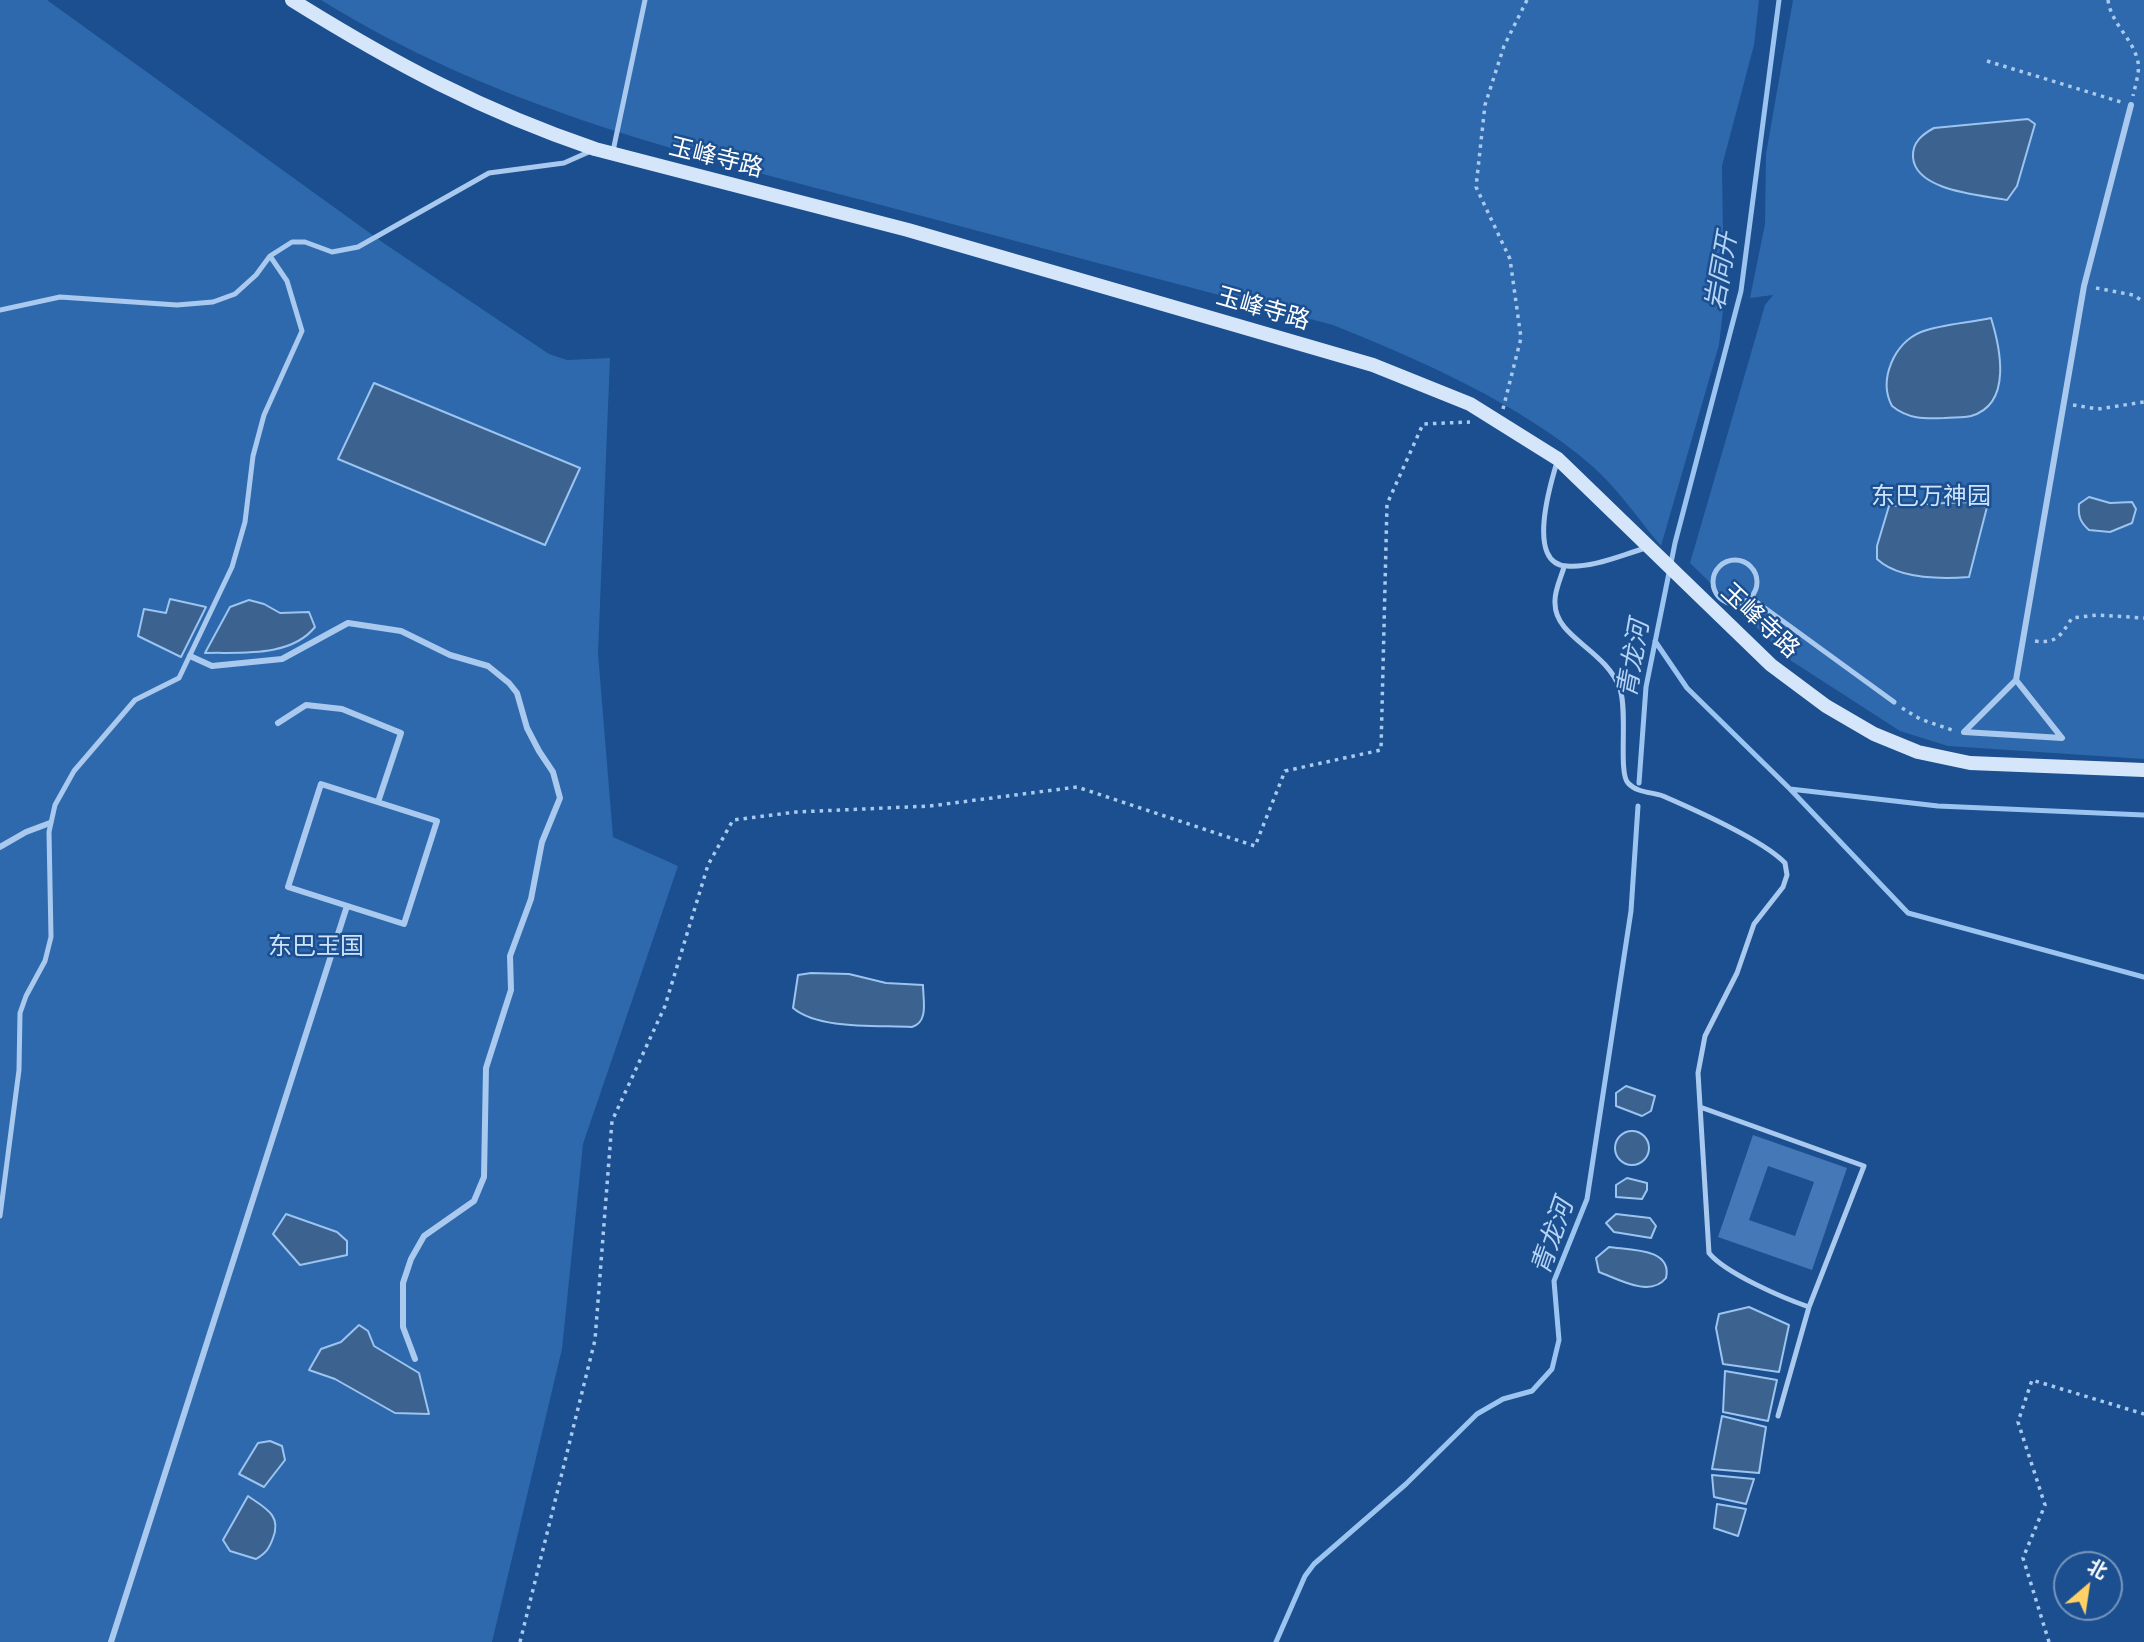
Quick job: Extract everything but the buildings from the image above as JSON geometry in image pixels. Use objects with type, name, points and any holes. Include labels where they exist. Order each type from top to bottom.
[{"type":"main road","name":"玉峰寺路","points":[[292,0],[375,51],[451,92],[509,118],[595,149],[908,230],[1373,365],[1438,389],[1500,421],[1558,459],[1651,551],[1714,601],[1748,645],[1796,685],[1874,734],[1900,745],[1970,763],[2144,771]]},
{"type":"street","points":[[1964,732],[2015,680],[2084,286],[2131,105]]},
{"type":"street","points":[[190,656],[212,666],[282,659],[348,623],[401,632],[450,655],[488,666],[509,683],[517,693],[533,740],[554,772],[560,798],[542,842],[531,900],[510,956],[511,990],[486,1068],[484,1177],[474,1201],[424,1236],[411,1259],[403,1283],[402,1327],[415,1359]]},
{"type":"street","points":[[1964,732],[2062,738],[2015,680]]},
{"type":"street","points":[[278,723],[306,705],[342,709],[401,733],[378,802]]},
{"type":"street","points":[[321,784],[378,802],[437,821],[404,924],[288,887],[321,784]]},
{"type":"street","points":[[0,847],[26,832],[50,823]]},
{"type":"street","points":[[111,1642],[347,906]]},
{"type":"lane","points":[[612,154],[645,0]]},
{"type":"lane","points":[[0,310],[60,297],[177,305],[213,302],[235,294],[256,275],[270,257],[292,242],[305,242],[332,252],[358,247],[489,173],[564,163],[595,149]]},
{"type":"lane","points":[[0,1216],[19,1070],[20,1013],[45,961],[51,937],[50,823],[60,796],[83,759],[135,700],[179,678],[232,567],[245,522],[253,456],[264,415],[302,331],[287,281],[270,257]]},
{"type":"lane","points":[[1558,459],[1548,491],[1544,538],[1546,552],[1553,562],[1564,567],[1590,565],[1651,551]]},
{"type":"lane","points":[[1733,560],[1747,563],[1755,573],[1757,584],[1751,597],[1735,604],[1714,601],[1714,573],[1719,566],[1733,560]]},
{"type":"lane","points":[[1564,567],[1554,600],[1556,612],[1560,625],[1614,673],[1624,701],[1622,774],[1629,784],[1661,795],[1719,824],[1777,854],[1785,863],[1787,875],[1783,887],[1754,924],[1737,973],[1705,1036],[1698,1073],[1709,1253],[1717,1263],[1782,1297],[1809,1307]]},
{"type":"lane","points":[[1751,597],[1894,702]]},
{"type":"lane","points":[[1700,1107],[1864,1166],[1809,1307],[1778,1416]]},
{"type":"path","points":[[520,1642],[595,1340],[612,1121],[665,1006],[708,865],[733,820],[796,812],[930,806],[1077,787],[1255,846],[1285,771],[1381,750],[1387,504],[1423,424],[1500,421],[1521,338],[1510,259],[1476,187],[1485,105],[1504,46],[1527,0]]},
{"type":"path","points":[[1987,61],[2131,105],[2139,64],[2131,43],[2109,12],[2108,0]]},
{"type":"path","points":[[2084,286],[2133,295],[2144,302]]},
{"type":"path","points":[[2063,404],[2098,409],[2144,402]]},
{"type":"path","points":[[2023,639],[2048,642],[2059,638],[2072,618],[2097,615],[2144,618]]},
{"type":"path","points":[[1894,702],[1920,719],[1948,730],[1964,732]]},
{"type":"path","points":[[2049,1642],[2023,1558],[2045,1505],[2018,1422],[2032,1380],[2144,1414]]},
{"type":"green space","name":"东巴王国","points":[[0,0],[47,0],[385,244],[549,354],[567,360],[610,358],[598,653],[613,837],[678,866],[583,1144],[562,1349],[492,1642],[0,1642]]},
{"type":"green space","points":[[321,0],[1759,0],[1754,45],[1722,166],[1724,301],[1719,345],[1661,546],[1601,474],[1533,422],[1434,368],[1333,325],[725,164],[586,121],[450,68]]},
{"type":"green space","name":"东巴万神园","points":[[1793,0],[2144,0],[2144,759],[1948,746],[1900,731],[1790,660],[1690,563],[1765,305],[1773,295],[1750,298],[1765,224],[1766,154]]},
{"type":"shaded area","points":[[2028,119],[2035,124],[2017,186],[2007,200],[1951,189],[1925,177],[1917,168],[1913,157],[1914,147],[1922,136],[1934,128]]},
{"type":"shaded area","points":[[1991,318],[1998,344],[2000,373],[1993,400],[1984,410],[1968,417],[1930,418],[1910,416],[1892,406],[1887,385],[1891,363],[1896,353],[1911,337],[1929,329]]},
{"type":"shaded area","points":[[374,383],[580,468],[545,545],[338,459]]},
{"type":"shaded area","points":[[2089,497],[2110,503],[2132,502],[2136,509],[2132,523],[2110,532],[2089,530],[2079,515],[2079,504]]},
{"type":"shaded area","points":[[1965,502],[1987,507],[1969,577],[1946,578],[1908,574],[1896,571],[1877,559],[1877,546],[1889,506]]},
{"type":"shaded area","points":[[170,599],[206,607],[181,657],[138,636],[144,609],[166,613]]},
{"type":"shaded area","points":[[249,600],[264,604],[280,613],[309,612],[315,627],[305,637],[278,649],[249,653],[205,653],[230,607]]},
{"type":"shaded area","points":[[849,974],[886,983],[923,985],[921,1020],[912,1027],[850,1025],[804,1015],[793,1008],[798,975]]},
{"type":"shaded area","points":[[1626,1086],[1655,1096],[1651,1111],[1642,1116],[1616,1106],[1616,1093]]},
{"type":"shaded area","points":[[1632,1131],[1644,1136],[1649,1148],[1644,1160],[1632,1165],[1620,1160],[1615,1148],[1620,1136]]},
{"type":"shaded area","points":[[1627,1178],[1647,1183],[1642,1199],[1616,1197],[1616,1185]]},
{"type":"shaded area","points":[[286,1214],[337,1232],[347,1241],[347,1255],[300,1265],[273,1234]]},
{"type":"shaded area","points":[[1616,1214],[1650,1218],[1656,1226],[1651,1238],[1614,1232],[1606,1223]]},
{"type":"shaded area","points":[[1609,1247],[1638,1250],[1656,1256],[1663,1261],[1666,1278],[1659,1284],[1643,1287],[1599,1272],[1596,1258]]},
{"type":"shaded area","points":[[1749,1307],[1789,1325],[1779,1372],[1723,1364],[1716,1328],[1719,1314]]},
{"type":"shaded area","points":[[359,1325],[368,1331],[374,1346],[419,1373],[429,1414],[395,1413],[335,1379],[309,1370],[321,1349],[341,1342]]},
{"type":"shaded area","points":[[1725,1371],[1777,1380],[1768,1421],[1723,1412]]},
{"type":"shaded area","points":[[1722,1416],[1766,1427],[1759,1473],[1712,1469]]},
{"type":"shaded area","points":[[270,1441],[282,1446],[285,1460],[264,1487],[239,1474],[258,1443]]},
{"type":"shaded area","points":[[1712,1475],[1754,1479],[1746,1504],[1714,1497]]},
{"type":"shaded area","points":[[248,1496],[270,1513],[275,1523],[270,1545],[265,1553],[256,1559],[230,1551],[223,1540]]},
{"type":"shaded area","points":[[1717,1504],[1746,1509],[1738,1536],[1714,1528]]},
{"type":"waterway","name":"岩同开","points":[[1639,783],[1646,687],[1675,543],[1741,291],[1779,0]]},
{"type":"waterway","points":[[1655,641],[1687,688],[1790,789],[1938,806],[2144,815]]},
{"type":"waterway","points":[[1790,789],[1908,913],[2144,977]]},
{"type":"waterway","name":"青龙河","points":[[1276,1642],[1305,1576],[1314,1564],[1406,1484],[1477,1414],[1503,1399],[1532,1391],[1552,1369],[1559,1340],[1554,1281],[1587,1199],[1631,911],[1638,806]]}]
